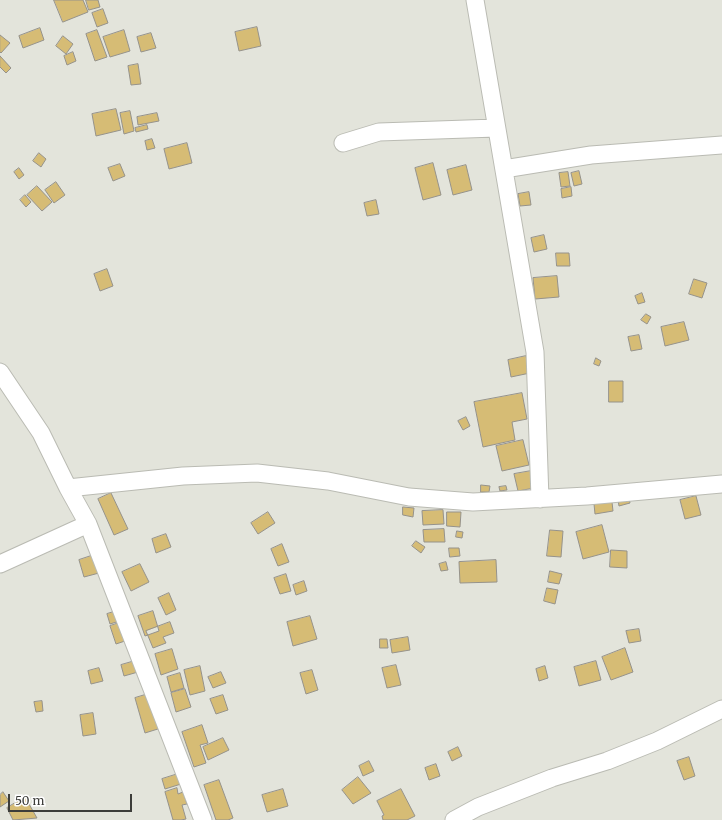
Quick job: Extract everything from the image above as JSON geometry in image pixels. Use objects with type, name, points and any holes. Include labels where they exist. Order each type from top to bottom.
[{"type":"street","points":[[475,0],[535,352],[540,500]]},
{"type":"street","points":[[343,143],[379,132],[496,128]]},
{"type":"street","points":[[504,169],[591,155],[722,144]]},
{"type":"street","points":[[0,372],[41,433],[68,488],[88,524],[203,820]]},
{"type":"street","points":[[68,488],[183,476],[257,473],[328,481],[409,497],[473,502],[540,500],[722,484]]},
{"type":"street","points":[[0,564],[88,524]]},
{"type":"street","points":[[454,820],[478,807],[552,778],[607,761],[657,741],[722,709]]},
{"type":"building","points":[[54,0],[83,0],[88,12],[63,22]]},
{"type":"building","points":[[86,0],[98,0],[100,7],[89,10]]},
{"type":"building","points":[[103,9],[108,23],[97,27],[92,13]]},
{"type":"building","points":[[257,27],[261,46],[239,51],[235,32]]},
{"type":"building","points":[[40,28],[44,40],[23,48],[19,36]]},
{"type":"building","points":[[97,30],[107,57],[95,61],[86,34]]},
{"type":"building","points":[[124,30],[130,51],[110,57],[103,37]]},
{"type":"building","points":[[151,33],[156,48],[141,52],[137,37]]},
{"type":"building","points":[[0,35],[10,43],[1,53],[0,52]]},
{"type":"building","points":[[63,36],[73,44],[66,54],[56,46]]},
{"type":"building","points":[[73,52],[76,61],[67,65],[64,56]]},
{"type":"building","points":[[0,56],[11,68],[6,73],[0,67]]},
{"type":"building","points":[[138,64],[141,84],[131,85],[128,66]]},
{"type":"building","points":[[116,109],[121,130],[96,136],[92,114]]},
{"type":"building","points":[[130,111],[134,131],[124,134],[120,113]]},
{"type":"building","points":[[157,113],[159,121],[138,125],[137,117]]},
{"type":"building","points":[[147,125],[148,129],[136,132],[135,128]]},
{"type":"building","points":[[152,139],[155,148],[147,150],[145,141]]},
{"type":"building","points":[[187,143],[192,163],[169,169],[164,149]]},
{"type":"building","points":[[39,153],[46,159],[41,167],[33,161]]},
{"type":"building","points":[[433,163],[441,195],[423,200],[415,168]]},
{"type":"building","points":[[120,164],[125,176],[113,181],[108,168]]},
{"type":"building","points":[[466,165],[472,190],[453,195],[447,170]]},
{"type":"building","points":[[19,168],[24,175],[19,179],[14,172]]},
{"type":"building","points":[[579,171],[582,184],[574,186],[571,173]]},
{"type":"building","points":[[568,172],[570,186],[561,187],[559,173]]},
{"type":"building","points":[[56,182],[65,195],[54,203],[45,190]]},
{"type":"building","points":[[37,186],[52,202],[42,211],[27,195]]},
{"type":"building","points":[[571,187],[572,196],[562,198],[561,189]]},
{"type":"building","points":[[529,192],[531,205],[520,206],[518,194]]},
{"type":"building","points":[[25,195],[31,202],[26,207],[20,200]]},
{"type":"building","points":[[376,200],[379,214],[367,216],[364,203]]},
{"type":"building","points":[[544,235],[547,249],[534,252],[531,238]]},
{"type":"building","points":[[556,253],[569,253],[570,266],[557,266]]},
{"type":"building","points":[[107,269],[113,286],[100,291],[94,274]]},
{"type":"building","points":[[557,276],[559,297],[535,299],[533,278]]},
{"type":"building","points":[[694,279],[707,283],[702,298],[689,294]]},
{"type":"building","points":[[642,293],[645,302],[638,304],[635,296]]},
{"type":"building","points":[[646,314],[651,317],[647,324],[641,320]]},
{"type":"building","points":[[684,322],[689,340],[665,346],[661,327]]},
{"type":"building","points":[[639,335],[642,349],[631,351],[628,337]]},
{"type":"building","points":[[526,356],[530,373],[511,377],[508,360]]},
{"type":"building","points":[[596,358],[601,361],[599,366],[594,364]]},
{"type":"building","points":[[609,381],[623,381],[623,402],[609,402]]},
{"type":"building","points":[[522,393],[527,419],[512,422],[515,440],[483,447],[474,402]]},
{"type":"building","points":[[466,417],[470,426],[463,430],[458,421]]},
{"type":"building","points":[[523,440],[529,465],[502,471],[496,446]]},
{"type":"building","points":[[531,471],[534,488],[518,491],[514,474]]},
{"type":"building","points":[[481,485],[490,486],[489,492],[481,492]]},
{"type":"building","points":[[506,486],[507,490],[500,491],[499,487]]},
{"type":"building","points":[[111,493],[128,529],[114,535],[98,499]]},
{"type":"building","points":[[696,496],[701,515],[685,519],[680,500]]},
{"type":"building","points":[[629,498],[630,503],[619,506],[618,500]]},
{"type":"building","points":[[612,502],[613,511],[595,514],[594,504]]},
{"type":"building","points":[[403,507],[414,508],[413,517],[403,515]]},
{"type":"building","points":[[443,510],[444,524],[423,525],[422,511]]},
{"type":"building","points":[[268,512],[275,523],[258,534],[251,523]]},
{"type":"building","points":[[447,512],[461,512],[460,527],[447,526]]},
{"type":"building","points":[[602,525],[609,552],[583,559],[576,532]]},
{"type":"building","points":[[444,529],[445,542],[424,542],[423,530]]},
{"type":"building","points":[[550,530],[563,531],[561,557],[547,556]]},
{"type":"building","points":[[457,531],[463,532],[462,538],[456,537]]},
{"type":"building","points":[[166,534],[171,547],[156,553],[152,539]]},
{"type":"building","points":[[416,541],[425,547],[421,553],[412,546]]},
{"type":"building","points":[[282,544],[289,562],[278,566],[271,549]]},
{"type":"building","points":[[449,548],[459,548],[460,556],[450,557]]},
{"type":"building","points":[[611,550],[627,551],[627,568],[610,567]]},
{"type":"building","points":[[94,555],[99,573],[84,577],[79,560]]},
{"type":"building","points":[[496,560],[497,582],[460,583],[459,562]]},
{"type":"building","points":[[446,562],[448,570],[441,571],[439,564]]},
{"type":"building","points":[[140,564],[149,582],[131,591],[122,572]]},
{"type":"building","points":[[550,571],[562,574],[559,584],[548,582]]},
{"type":"building","points":[[286,574],[291,591],[280,594],[274,578]]},
{"type":"building","points":[[304,581],[307,591],[296,595],[293,585]]},
{"type":"building","points":[[547,588],[558,590],[555,604],[544,601]]},
{"type":"building","points":[[169,593],[176,610],[166,615],[158,598]]},
{"type":"building","points":[[120,610],[123,620],[110,624],[107,614]]},
{"type":"building","points":[[153,611],[159,631],[145,636],[138,616]]},
{"type":"building","points":[[310,616],[317,639],[293,646],[287,622]]},
{"type":"building","points":[[122,622],[128,640],[116,644],[110,626]]},
{"type":"building","points":[[170,622],[174,633],[163,637],[166,643],[153,648],[146,631]]},
{"type":"building","points":[[639,629],[641,641],[629,643],[626,631]]},
{"type":"building","points":[[408,637],[410,650],[392,653],[390,640]]},
{"type":"building","points":[[380,639],[387,639],[388,648],[380,648]]},
{"type":"building","points":[[625,648],[633,672],[611,680],[602,657]]},
{"type":"building","points":[[172,649],[178,669],[161,675],[155,654]]},
{"type":"building","points":[[135,661],[138,672],[124,676],[121,665]]},
{"type":"building","points":[[596,661],[601,680],[579,686],[574,667]]},
{"type":"building","points":[[396,665],[401,685],[387,688],[382,668]]},
{"type":"building","points":[[200,666],[205,691],[190,695],[184,670]]},
{"type":"building","points":[[545,666],[548,678],[539,681],[536,669]]},
{"type":"building","points":[[99,668],[103,681],[91,684],[88,671]]},
{"type":"building","points":[[312,670],[318,690],[306,694],[300,673]]},
{"type":"building","points":[[221,672],[226,683],[213,688],[208,677]]},
{"type":"building","points":[[180,673],[184,688],[171,692],[167,677]]},
{"type":"building","points":[[185,689],[191,707],[176,712],[171,693]]},
{"type":"building","points":[[145,695],[147,700],[153,698],[161,728],[145,733],[135,698]]},
{"type":"building","points":[[223,695],[228,710],[216,714],[210,699]]},
{"type":"building","points":[[42,701],[43,711],[36,712],[34,702]]},
{"type":"building","points":[[93,713],[96,734],[83,736],[80,715]]},
{"type":"building","points":[[202,725],[208,743],[200,745],[206,763],[194,767],[182,732]]},
{"type":"building","points":[[223,738],[229,750],[208,760],[203,747]]},
{"type":"building","points":[[458,747],[462,756],[452,761],[448,752]]},
{"type":"building","points":[[689,757],[695,776],[684,780],[677,761]]},
{"type":"building","points":[[369,761],[374,771],[363,776],[359,766]]},
{"type":"building","points":[[436,764],[440,776],[429,780],[425,768]]},
{"type":"building","points":[[178,774],[181,784],[165,789],[162,779]]},
{"type":"building","points":[[358,777],[371,793],[353,804],[342,790]]},
{"type":"building","points":[[219,780],[233,818],[228,820],[216,820],[204,785]]},
{"type":"building","points":[[177,788],[178,794],[183,792],[187,804],[182,805],[186,819],[173,820],[165,792]]},
{"type":"building","points":[[283,789],[288,806],[267,812],[262,795]]},
{"type":"building","points":[[401,789],[415,816],[407,820],[383,820],[382,816],[384,815],[377,801]]},
{"type":"building","points":[[3,792],[9,801],[0,807],[0,795]]},
{"type":"building","points":[[25,797],[37,818],[13,820],[7,808]]}]
